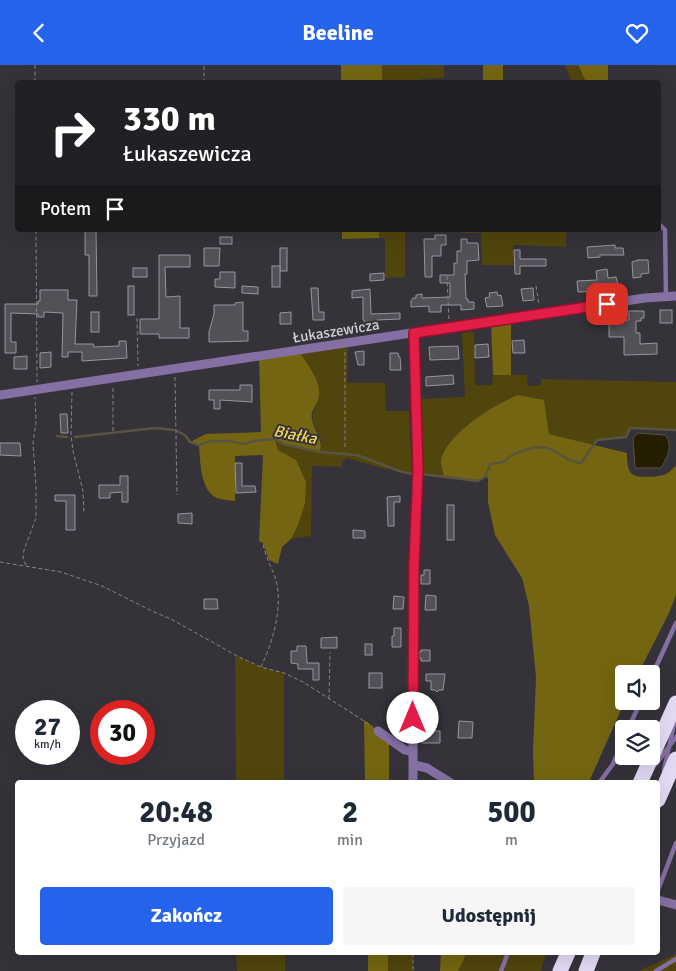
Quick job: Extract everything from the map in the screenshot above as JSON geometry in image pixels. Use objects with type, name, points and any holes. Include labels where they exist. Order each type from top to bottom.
[{"type":"highway","points":[[642,780],[676,703]]},
{"type":"highway","points":[[660,793],[673,752]]},
{"type":"highway","points":[[560,971],[567,955]]},
{"type":"highway","points":[[586,971],[592,955]]},
{"type":"street","name":"Łukaszewicza","points":[[0,395],[541,313],[676,296]]},
{"type":"street","points":[[413,780],[413,594],[418,470],[414,333]]},
{"type":"street","points":[[378,731],[406,750],[413,752]]},
{"type":"street","points":[[414,765],[427,768],[446,780]]},
{"type":"street","points":[[660,901],[676,905]]},
{"type":"lane","points":[[661,226],[665,229],[666,297]]},
{"type":"lane","points":[[657,665],[676,623]]},
{"type":"lane","points":[[673,752],[676,714]]},
{"type":"lane","points":[[644,780],[673,752],[676,737]]},
{"type":"lane","points":[[601,780],[615,759]]},
{"type":"lane","points":[[660,885],[676,843]]},
{"type":"lane","points":[[501,971],[507,955]]},
{"type":"lane","points":[[656,971],[676,959]]},
{"type":"path","points":[[35,65],[35,80]]},
{"type":"path","points":[[204,65],[204,80]]},
{"type":"path","points":[[27,566],[23,559],[24,550],[36,518],[33,443],[36,423],[36,232]]},
{"type":"path","points":[[448,276],[450,327]]},
{"type":"path","points":[[536,286],[541,313]]},
{"type":"path","points":[[138,318],[138,374]]},
{"type":"path","points":[[343,343],[345,447]]},
{"type":"path","points":[[173,369],[177,495]]},
{"type":"path","points":[[113,378],[113,431]]},
{"type":"path","points":[[72,384],[71,435],[83,491],[84,514]]},
{"type":"path","points":[[261,667],[269,649],[278,604],[276,581],[262,543]]},
{"type":"path","points":[[0,562],[61,572],[102,586],[171,619],[222,648],[261,667],[284,673],[303,682],[364,720],[378,731]]},
{"type":"path","points":[[329,699],[330,652]]},
{"type":"path","points":[[413,955],[413,971]]},
{"type":"shaded area","points":[[341,65],[382,65],[382,80],[341,80]]},
{"type":"shaded area","points":[[382,65],[444,65],[444,78],[382,80]]},
{"type":"shaded area","points":[[483,65],[503,65],[503,80],[483,80]]},
{"type":"shaded area","points":[[565,65],[578,65],[585,80],[571,80]]},
{"type":"shaded area","points":[[578,65],[608,65],[608,80],[585,80]]},
{"type":"shaded area","points":[[342,232],[379,232],[379,238],[342,239]]},
{"type":"shaded area","points":[[379,232],[405,232],[405,277],[385,278],[385,238],[379,238]]},
{"type":"shaded area","points":[[566,232],[566,247],[513,245],[513,265],[482,265],[481,233],[461,233]]},
{"type":"shaded area","points":[[511,318],[511,375],[493,375],[491,321]]},
{"type":"shaded area","points":[[474,332],[475,385],[492,385],[493,375],[527,375],[528,386],[541,385],[541,379],[676,382],[676,430],[631,428],[626,437],[597,440],[594,445],[549,434],[544,400],[441,464],[444,476],[422,474],[420,399],[465,397],[462,333]]},
{"type":"shaded area","points":[[348,342],[347,383],[385,383],[386,411],[409,411],[412,474],[389,467],[388,470],[348,458],[342,461],[342,467],[312,466],[311,536],[291,539],[298,525],[296,460],[278,450],[275,439],[283,444],[322,442],[313,420],[319,398],[308,365],[299,351]]},
{"type":"shaded area","points":[[299,351],[314,374],[319,387],[318,400],[312,411],[312,416],[321,447],[320,452],[283,444],[275,440],[278,450],[296,460],[306,482],[305,503],[298,525],[291,539],[282,547],[278,564],[269,560],[263,543],[259,541],[263,455],[235,456],[235,501],[223,499],[214,497],[205,485],[201,471],[199,445],[190,442],[206,434],[261,432],[259,357]]},
{"type":"shaded area","points":[[518,395],[544,400],[549,434],[627,453],[629,469],[633,475],[648,477],[663,475],[676,466],[676,595],[643,665],[615,665],[615,710],[621,710],[590,780],[534,780],[533,751],[536,677],[529,606],[522,578],[495,535],[488,502],[488,479],[486,476],[478,481],[444,476],[441,459],[443,454],[456,436],[487,411]]},
{"type":"shaded area","points":[[638,433],[665,435],[668,439],[669,451],[661,468],[635,468],[633,438]]},
{"type":"shaded area","points":[[235,655],[261,667],[284,673],[284,780],[236,780]]},
{"type":"shaded area","points":[[364,720],[389,739],[389,780],[365,780]]},
{"type":"shaded area","points":[[676,954],[676,971],[639,971]]},
{"type":"shaded area","points":[[236,955],[285,955],[285,971],[237,971]]},
{"type":"shaded area","points":[[368,955],[388,955],[388,971],[368,971]]},
{"type":"shaded area","points":[[388,955],[413,955],[413,971],[388,971]]},
{"type":"shaded area","points":[[441,955],[466,955],[458,971],[440,971]]},
{"type":"shaded area","points":[[466,955],[545,955],[541,971],[458,971]]},
{"type":"building","points":[[85,232],[96,232],[97,296],[89,296],[89,255],[85,255]]},
{"type":"building","points":[[435,235],[446,235],[446,245],[441,245],[441,256],[432,256],[432,277],[425,277],[424,239],[435,239]]},
{"type":"building","points":[[220,237],[232,237],[232,244],[220,244]]},
{"type":"building","points":[[461,239],[467,239],[467,243],[478,243],[479,260],[467,261],[467,274],[465,274],[466,299],[468,299],[468,302],[474,302],[474,309],[461,310],[461,305],[441,305],[441,312],[429,312],[429,306],[411,307],[411,301],[413,298],[416,298],[416,295],[422,294],[422,298],[450,297],[450,283],[440,283],[440,275],[454,275],[457,251],[461,251]]},
{"type":"building","points":[[615,245],[615,248],[623,248],[624,255],[600,255],[600,257],[588,258],[587,247]]},
{"type":"building","points":[[204,248],[220,248],[219,266],[204,266]]},
{"type":"building","points":[[280,248],[287,248],[287,271],[280,271]]},
{"type":"building","points":[[514,250],[520,250],[520,259],[546,259],[546,266],[520,266],[520,274],[515,274]]},
{"type":"building","points":[[159,255],[190,255],[190,267],[165,267],[166,297],[180,296],[180,328],[189,328],[189,338],[159,338],[159,334],[140,334],[140,319],[159,319]]},
{"type":"building","points":[[648,260],[649,273],[633,278],[632,262]]},
{"type":"building","points":[[272,266],[280,266],[280,287],[272,287]]},
{"type":"building","points":[[133,268],[147,268],[147,277],[133,277]]},
{"type":"building","points":[[607,269],[608,278],[616,277],[618,284],[598,287],[599,291],[578,292],[577,281],[597,280],[596,271]]},
{"type":"building","points":[[220,272],[235,272],[235,288],[215,287],[215,279],[220,279]]},
{"type":"building","points":[[384,273],[384,280],[370,281],[370,274]]},
{"type":"building","points":[[128,286],[134,286],[134,315],[128,315]]},
{"type":"building","points":[[242,286],[258,287],[258,294],[242,293]]},
{"type":"building","points":[[311,288],[318,288],[319,312],[324,312],[324,320],[313,320]]},
{"type":"building","points":[[533,288],[534,300],[523,301],[521,289]]},
{"type":"building","points":[[370,289],[371,314],[400,313],[400,319],[377,320],[378,327],[365,327],[363,320],[363,297],[352,298],[352,291]]},
{"type":"building","points":[[40,290],[68,290],[68,300],[77,300],[75,344],[93,344],[94,347],[119,346],[119,341],[126,341],[127,358],[82,361],[82,352],[68,352],[68,357],[62,357],[63,313],[44,312],[44,317],[38,317],[38,314],[11,313],[11,342],[16,342],[16,353],[5,353],[5,304],[38,304],[38,301],[40,301]]},
{"type":"building","points":[[497,292],[498,296],[501,295],[503,306],[487,307],[485,298],[490,297],[489,293]]},
{"type":"building","points":[[243,302],[243,331],[248,331],[248,341],[209,342],[214,305],[235,305],[235,303]]},
{"type":"building","points":[[660,310],[672,310],[672,323],[660,323]]},
{"type":"building","points":[[629,311],[644,311],[644,318],[641,318],[641,321],[636,321],[636,333],[640,333],[640,344],[657,343],[657,354],[624,355],[624,337],[609,337],[609,320],[629,320]]},
{"type":"building","points":[[91,312],[99,312],[99,332],[91,332]]},
{"type":"building","points":[[291,312],[291,324],[280,324],[280,313]]},
{"type":"building","points":[[524,340],[525,353],[513,353],[512,341]]},
{"type":"building","points":[[488,344],[489,357],[475,358],[475,345]]},
{"type":"building","points":[[458,346],[459,359],[430,360],[429,347]]},
{"type":"building","points":[[364,351],[364,365],[358,365],[355,352]]},
{"type":"building","points":[[51,352],[51,367],[40,368],[40,353]]},
{"type":"building","points":[[390,353],[398,353],[401,370],[390,370]]},
{"type":"building","points":[[27,356],[27,369],[14,369],[14,357]]},
{"type":"building","points":[[453,375],[454,384],[426,386],[426,377]]},
{"type":"building","points":[[240,385],[252,385],[252,402],[220,400],[220,409],[214,409],[214,400],[209,400],[209,390],[240,390]]},
{"type":"building","points":[[60,414],[67,414],[68,433],[61,433]]},
{"type":"building","points":[[0,443],[20,443],[21,456],[0,455]]},
{"type":"building","points":[[235,463],[242,463],[242,486],[255,486],[256,492],[236,493]]},
{"type":"building","points":[[120,476],[128,476],[128,502],[122,502],[122,492],[110,493],[110,498],[99,498],[99,485],[120,485]]},
{"type":"building","points":[[55,495],[75,495],[75,530],[66,530],[66,501],[55,501]]},
{"type":"building","points":[[400,496],[400,502],[394,502],[394,526],[388,526],[387,497]]},
{"type":"building","points":[[447,505],[454,505],[454,540],[447,540]]},
{"type":"building","points":[[192,513],[192,524],[178,523],[178,514]]},
{"type":"building","points":[[353,530],[365,531],[365,538],[353,538]]},
{"type":"building","points":[[424,570],[430,570],[430,584],[421,584],[421,575],[424,575]]},
{"type":"building","points":[[426,595],[436,596],[436,610],[425,610]]},
{"type":"building","points":[[394,596],[404,597],[403,609],[393,609]]},
{"type":"building","points":[[204,599],[217,599],[218,609],[204,609]]},
{"type":"building","points":[[394,628],[401,628],[401,647],[392,647]]},
{"type":"building","points":[[337,637],[337,648],[321,648],[321,638]]},
{"type":"building","points":[[365,644],[372,644],[372,655],[365,655]]},
{"type":"building","points":[[297,646],[306,646],[307,663],[319,663],[319,680],[313,680],[313,669],[298,669],[298,664],[291,663],[291,651],[297,651]]},
{"type":"building","points":[[421,650],[430,650],[430,661],[421,661],[419,652]]},
{"type":"building","points":[[369,673],[382,673],[382,688],[369,688]]},
{"type":"building","points":[[426,674],[445,674],[443,690],[437,692],[431,690],[431,681],[426,681]]},
{"type":"building","points":[[459,721],[473,722],[472,738],[458,738]]},
{"type":"building","points":[[424,728],[435,728],[435,731],[440,731],[440,743],[422,743]]},
{"type":"waterway","name":"Białka","points":[[75,437],[155,428],[174,430]]},
{"type":"waterway","name":"Białka","points":[[422,474],[478,481],[486,476],[490,464],[504,462],[513,454],[525,450],[543,447],[581,463],[597,440],[626,437],[630,428],[676,430]]},
{"type":"waterway","name":"Białka","points":[[177,431],[185,435],[190,442],[199,445],[210,441],[230,441],[243,444],[275,439],[283,444],[320,452],[357,455],[412,474]]},
{"type":"waterway","name":"Białka","points":[[57,436],[67,437]]},
{"type":"route","points":[[413,718],[414,565],[418,470],[414,333],[607,304]]}]
